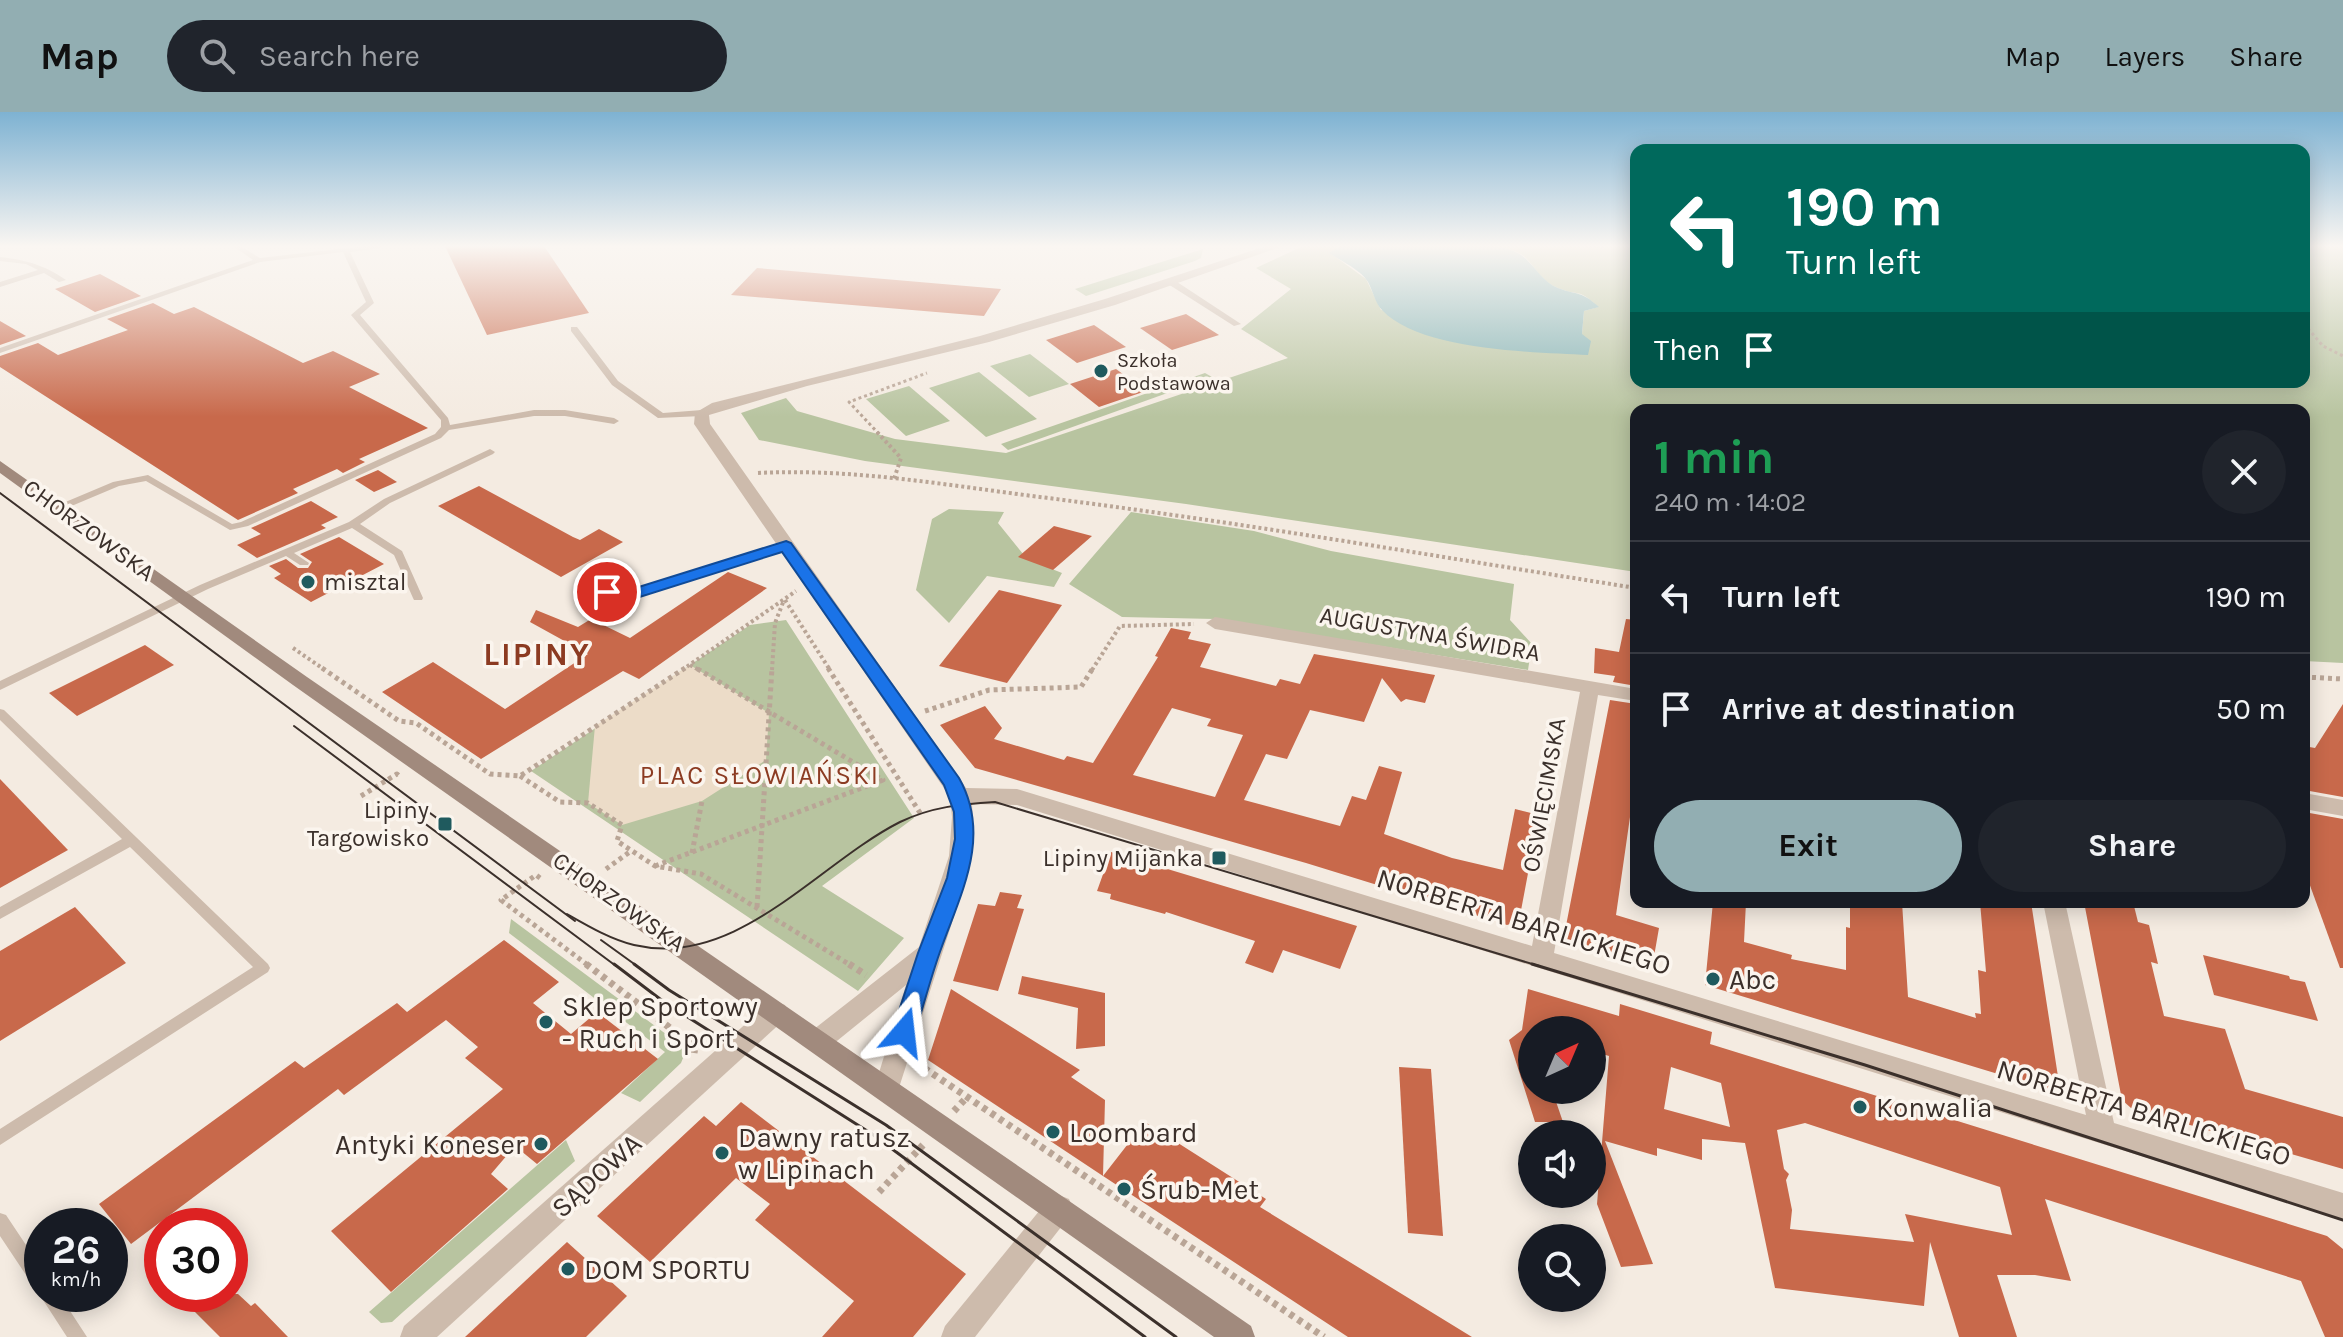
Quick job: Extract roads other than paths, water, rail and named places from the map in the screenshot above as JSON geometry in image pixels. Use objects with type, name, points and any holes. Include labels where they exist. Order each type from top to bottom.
[{"type":"street","points":[[887,1089],[928,953],[960,865],[965,839],[960,796],[736,475],[702,424],[702,413],[717,406],[803,383],[984,339],[1102,303]]},
{"type":"street","name":"CHORZOWSKA","points":[[0,466],[1240,1337]]},
{"type":"street","name":"AUGUSTYNA ŚWIDRA","points":[[1215,623],[1630,694]]},
{"type":"street","name":"OŚWIĘCIMSKA","points":[[1541,959],[1590,688]]},
{"type":"street","name":"NORBERTA BARLICKIEGO","points":[[960,796],[1017,797],[2343,1206]]},
{"type":"street","points":[[2310,802],[2343,808]]},
{"type":"street","points":[[2055,908],[2103,1132]]},
{"type":"street","points":[[818,1041],[928,953]]},
{"type":"street","name":"SĄDOWA","points":[[415,1337],[776,1012]]},
{"type":"street","points":[[956,1337],[1059,1208]]},
{"type":"lane","points":[[0,351],[136,303]]},
{"type":"lane","points":[[370,303],[355,315],[445,420],[446,428]]},
{"type":"lane","points":[[1204,303],[1237,324]]},
{"type":"lane","points":[[574,329],[615,383],[661,416],[702,413]]},
{"type":"lane","points":[[59,508],[116,484],[148,478],[221,525],[230,527],[244,524],[438,436],[446,428],[534,413],[565,413],[614,421]]},
{"type":"lane","points":[[0,686],[184,597],[353,524],[387,501],[490,452]]},
{"type":"lane","points":[[353,524],[398,553],[418,598]]},
{"type":"lane","points":[[607,592],[627,596],[786,546]]},
{"type":"lane","points":[[289,554],[304,563]]},
{"type":"lane","points":[[0,713],[263,968],[0,1138]]},
{"type":"lane","points":[[0,914],[130,841]]},
{"type":"lane","points":[[0,1221],[24,1257]]},
{"type":"lane","points":[[61,1312],[78,1337]]},
{"type":"water","points":[[1594,303],[1599,307],[1584,311],[1582,334],[1591,341],[1588,355],[1479,347],[1450,341],[1400,324],[1378,304]]},
{"type":"tram line","points":[[0,493],[575,921]]},
{"type":"tram line","points":[[294,726],[616,966]]},
{"type":"tram line","points":[[567,914],[608,936],[634,945],[672,948],[707,942],[742,928],[900,822],[946,807],[995,802],[1539,966]]},
{"type":"tram line","points":[[601,940],[637,966]]},
{"type":"tram line","points":[[614,964],[664,1002],[872,1134],[1145,1337]]},
{"type":"tram line","points":[[634,964],[669,990],[886,1125],[1176,1337]]},
{"type":"tram line","points":[[1532,964],[1865,1065],[2343,1220]]},
{"type":"place","name":"Szkoła Podstawowa","points":[[1101,371]]},
{"type":"place","name":"misztal","points":[[308,582]]},
{"type":"place","name":"Lipiny Targowisko","points":[[445,824]]},
{"type":"place","name":"Lipiny Mijanka","points":[[1219,858]]},
{"type":"place","name":"Abc","points":[[1713,979]]},
{"type":"place","name":"Sklep Sportowy - Ruch i Sport","points":[[546,1022]]},
{"type":"place","name":"Konwalia","points":[[1860,1107]]},
{"type":"place","name":"Loombard","points":[[1053,1132]]},
{"type":"place","name":"Antyki Koneser","points":[[541,1144]]},
{"type":"place","name":"Dawny ratusz w Lipinach","points":[[722,1153]]},
{"type":"place","name":"Śrub-Met","points":[[1124,1189]]},
{"type":"place","name":"DOM SPORTU","points":[[568,1269]]},
{"type":"district","name":"LIPINY","points":[[537,654]]},
{"type":"district","name":"PLAC SŁOWIAŃSKI","points":[[760,775]]}]
